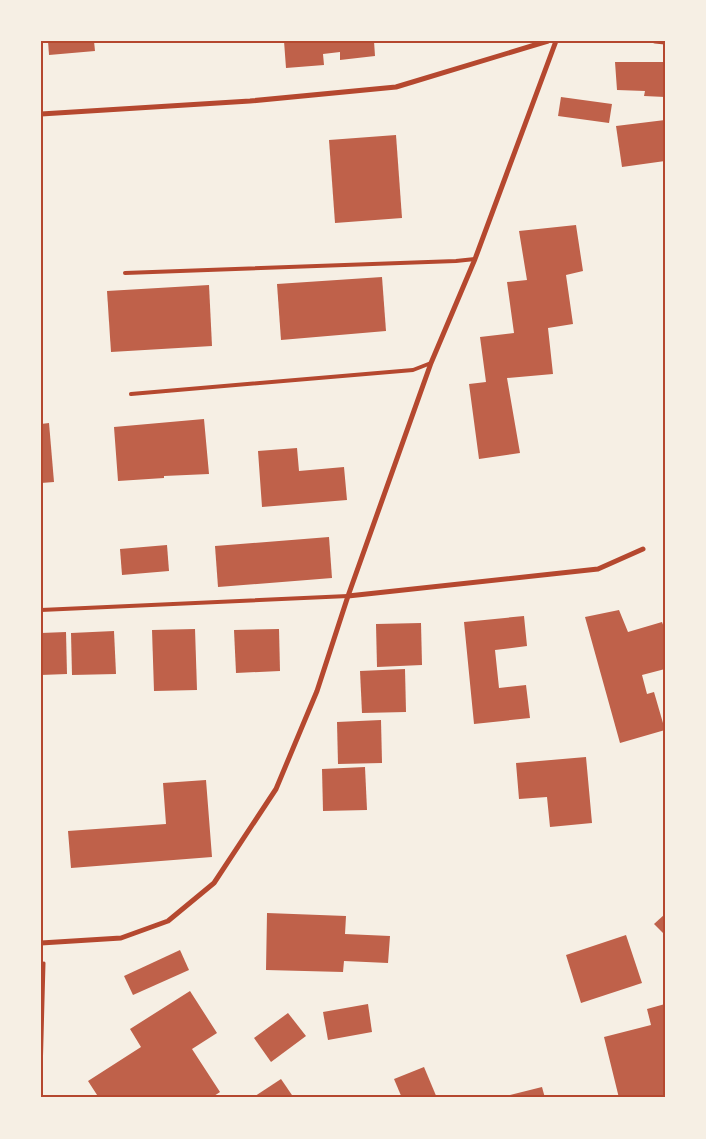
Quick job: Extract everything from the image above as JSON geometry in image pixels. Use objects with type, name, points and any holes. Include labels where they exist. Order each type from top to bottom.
[{"type":"street","points":[[41,114],[250,101],[396,87],[548,41]]},
{"type":"street","points":[[43,943],[121,938],[168,920],[214,883],[276,789],[317,691],[348,596],[430,363],[475,259],[556,41]]},
{"type":"street","points":[[655,41],[665,42]]},
{"type":"street","points":[[348,596],[598,569],[643,549]]},
{"type":"lane","points":[[125,273],[475,259]]},
{"type":"lane","points":[[131,394],[413,370],[430,363]]},
{"type":"lane","points":[[41,610],[348,596]]},
{"type":"path","points":[[41,1075],[43,943]]},
{"type":"building","points":[[48,41],[94,41],[95,51],[49,55]]},
{"type":"building","points":[[284,41],[374,41],[375,56],[340,60],[340,52],[323,54],[324,65],[286,68]]},
{"type":"building","points":[[615,62],[665,62],[665,97],[644,96],[645,91],[617,90]]},
{"type":"building","points":[[561,97],[612,104],[609,123],[558,116]]},
{"type":"building","points":[[665,120],[665,161],[622,167],[616,126]]},
{"type":"building","points":[[396,135],[402,218],[335,223],[329,140]]},
{"type":"building","points":[[576,225],[583,271],[566,275],[573,324],[548,328],[553,374],[507,378],[520,453],[479,459],[469,384],[486,382],[480,337],[514,333],[507,282],[527,280],[519,231]]},
{"type":"building","points":[[382,277],[386,331],[281,340],[277,284]]},
{"type":"building","points":[[209,285],[212,346],[111,352],[107,291]]},
{"type":"building","points":[[204,419],[209,474],[118,481],[114,427]]},
{"type":"building","points":[[49,423],[54,482],[41,483],[41,424]]},
{"type":"building","points":[[297,448],[299,471],[344,467],[347,500],[262,507],[258,451]]},
{"type":"building","points":[[329,537],[332,578],[218,587],[215,546]]},
{"type":"building","points":[[167,545],[169,571],[122,575],[120,549]]},
{"type":"building","points":[[619,610],[628,632],[662,622],[665,630],[665,669],[642,675],[647,694],[654,692],[665,730],[620,743],[585,617]]},
{"type":"building","points":[[524,616],[527,646],[495,650],[499,688],[526,685],[530,718],[474,724],[464,622]]},
{"type":"building","points":[[421,623],[422,665],[377,667],[376,624]]},
{"type":"building","points":[[195,629],[197,690],[154,691],[152,630]]},
{"type":"building","points":[[279,629],[280,671],[236,673],[234,630]]},
{"type":"building","points":[[114,631],[116,674],[72,675],[71,633]]},
{"type":"building","points":[[66,632],[67,674],[41,675],[41,633]]},
{"type":"building","points":[[405,669],[406,712],[362,713],[360,671]]},
{"type":"building","points":[[381,720],[382,763],[338,764],[337,722]]},
{"type":"building","points":[[586,757],[592,823],[550,827],[547,797],[519,799],[516,763]]},
{"type":"building","points":[[365,767],[367,810],[323,811],[322,769]]},
{"type":"building","points":[[206,780],[212,857],[71,868],[68,831],[166,824],[163,783]]},
{"type":"building","points":[[267,913],[346,916],[345,934],[390,936],[388,963],[344,961],[343,972],[266,970]]},
{"type":"building","points":[[665,914],[665,935],[654,924]]},
{"type":"building","points":[[626,935],[642,983],[581,1003],[566,955]]},
{"type":"building","points":[[180,950],[189,970],[133,995],[124,976]]},
{"type":"building","points":[[190,991],[217,1033],[192,1049],[220,1092],[211,1098],[99,1098],[88,1081],[141,1047],[130,1029]]},
{"type":"building","points":[[368,1004],[372,1032],[328,1040],[323,1012]]},
{"type":"building","points":[[665,1004],[665,1098],[619,1098],[604,1037],[651,1025],[647,1009]]},
{"type":"building","points":[[288,1013],[306,1036],[271,1062],[254,1038]]},
{"type":"building","points":[[424,1067],[437,1098],[402,1098],[394,1079]]},
{"type":"building","points":[[281,1079],[294,1098],[252,1098]]},
{"type":"building","points":[[542,1087],[545,1098],[502,1098],[502,1097]]}]
